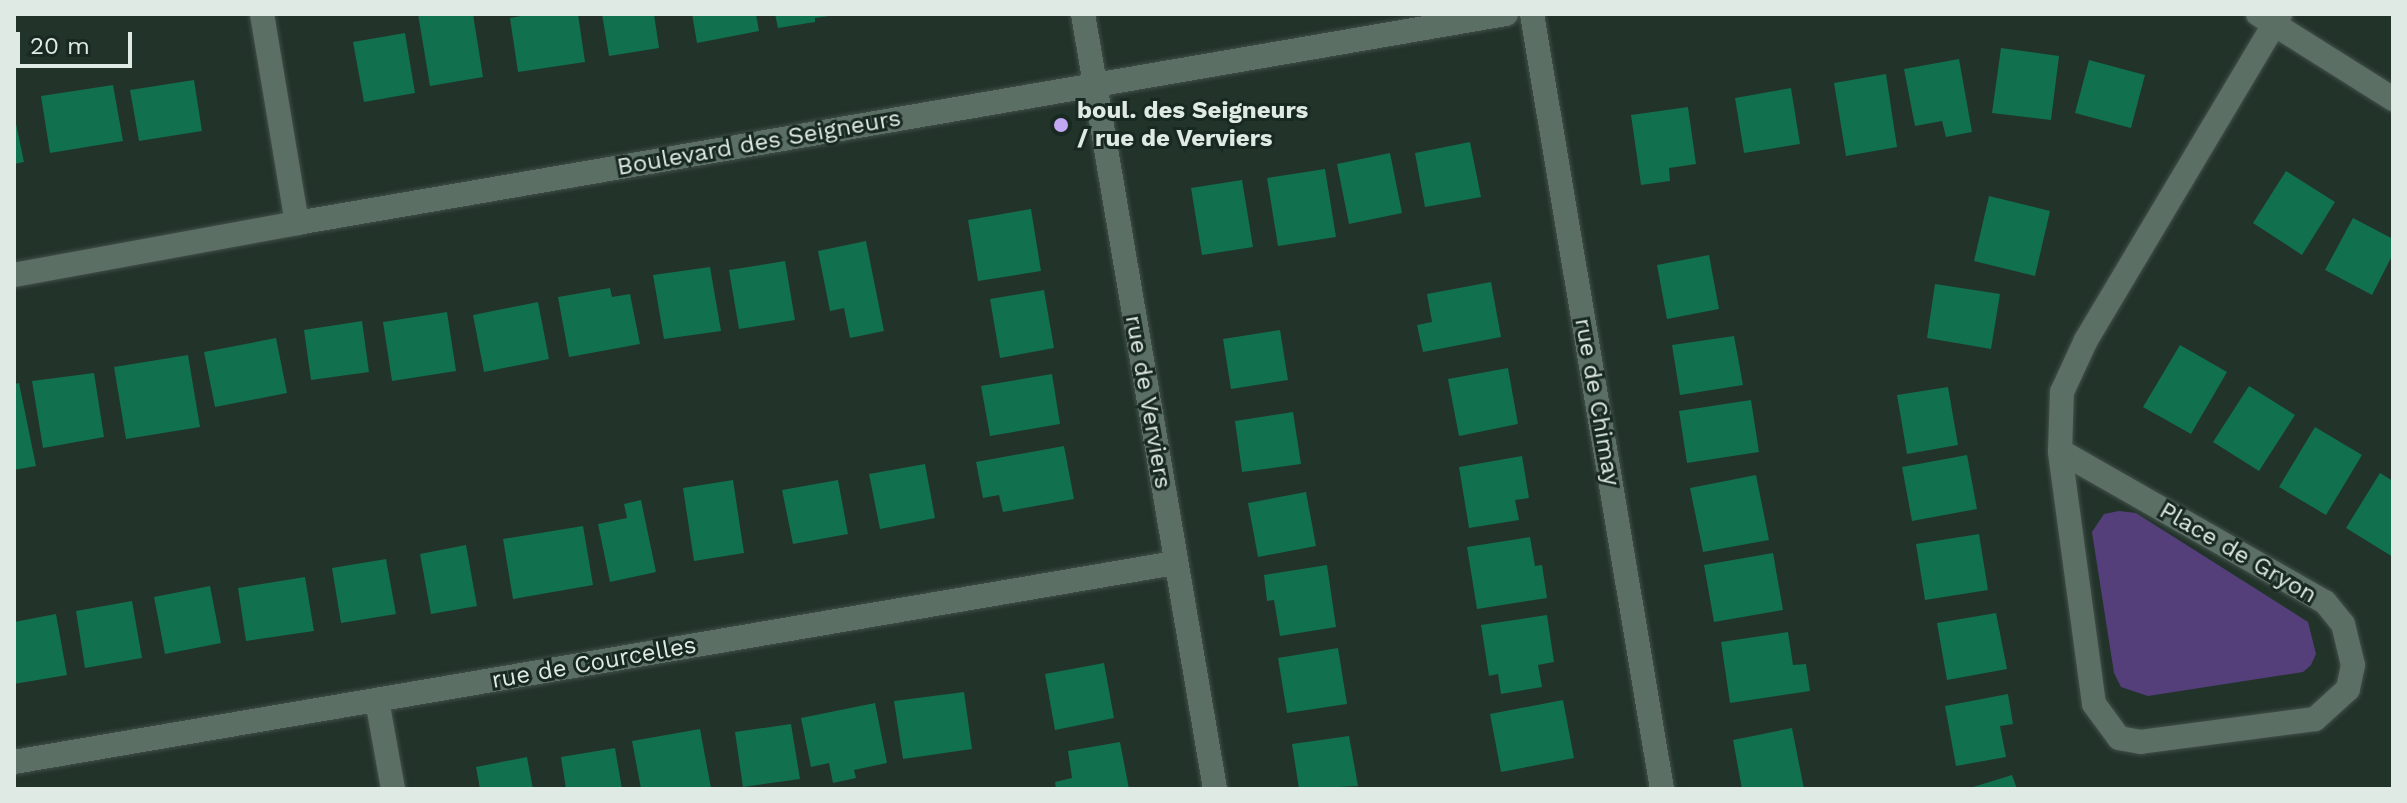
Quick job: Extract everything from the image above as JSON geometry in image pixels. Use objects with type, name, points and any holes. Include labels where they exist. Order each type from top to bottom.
[{"type":"street","points":[[262,14],[297,223]]},
{"type":"street","name":"rue de Verviers","points":[[1083,14],[1215,789]]},
{"type":"street","name":"Boulevard des Seigneurs","points":[[14,275],[297,223],[1506,14]]},
{"type":"street","name":"rue de Chimay","points":[[1532,14],[1662,789]]},
{"type":"street","points":[[2271,18],[2393,99]]},
{"type":"street","name":"Place de Gryon","points":[[2060,451],[2325,602],[2343,624],[2353,665],[2348,689],[2315,719],[2141,742],[2119,738],[2094,704],[2060,451],[2062,392],[2086,340],[2271,18]]},
{"type":"street","name":"rue de Courcelles","points":[[14,762],[1175,563]]},
{"type":"street","points":[[377,700],[393,789]]},
{"type":"shaded area","points":[[2119,511],[2136,513],[2308,622],[2316,654],[2311,665],[2303,672],[2148,696],[2121,687],[2114,673],[2092,532],[2104,514]]},
{"type":"building","points":[[418,14],[473,14],[483,77],[430,86]]},
{"type":"building","points":[[532,14],[578,14],[585,62],[518,72],[510,18]]},
{"type":"building","points":[[602,14],[654,14],[659,48],[609,56]]},
{"type":"building","points":[[692,14],[756,14],[759,31],[697,43]]},
{"type":"building","points":[[775,14],[829,16],[815,18],[815,22],[778,28]]},
{"type":"building","points":[[405,33],[415,93],[364,102],[353,42]]},
{"type":"building","points":[[2001,48],[2059,56],[2051,120],[1992,113]]},
{"type":"building","points":[[1959,59],[1972,132],[1946,137],[1942,121],[1915,126],[1904,69]]},
{"type":"building","points":[[2089,60],[2145,75],[2131,128],[2075,113]]},
{"type":"building","points":[[1886,74],[1897,147],[1846,156],[1834,83]]},
{"type":"building","points":[[194,80],[202,131],[139,141],[130,90]]},
{"type":"building","points":[[113,85],[123,141],[50,153],[41,96]]},
{"type":"building","points":[[1791,88],[1800,144],[1744,153],[1735,98]]},
{"type":"building","points":[[1688,107],[1696,164],[1669,168],[1670,181],[1641,185],[1631,115]]},
{"type":"building","points":[[14,114],[24,162],[14,164]]},
{"type":"building","points":[[1470,142],[1481,197],[1425,207],[1415,153]]},
{"type":"building","points":[[1390,153],[1402,213],[1349,224],[1337,164]]},
{"type":"building","points":[[1325,169],[1336,237],[1278,246],[1267,178]]},
{"type":"building","points":[[2286,171],[2335,202],[2302,255],[2253,223]]},
{"type":"building","points":[[1242,180],[1253,247],[1202,255],[1191,188]]},
{"type":"building","points":[[1989,196],[2050,211],[2035,276],[1974,261]]},
{"type":"building","points":[[1031,209],[1041,271],[978,281],[968,220]]},
{"type":"building","points":[[2353,218],[2393,239],[2393,254],[2372,295],[2325,270]]},
{"type":"building","points":[[866,241],[884,331],[850,338],[844,308],[830,311],[818,251]]},
{"type":"building","points":[[1709,255],[1719,309],[1667,319],[1657,265]]},
{"type":"building","points":[[785,261],[795,320],[739,329],[729,270]]},
{"type":"building","points":[[710,267],[721,331],[664,339],[653,275]]},
{"type":"building","points":[[1491,282],[1501,337],[1423,352],[1417,325],[1432,322],[1427,294]]},
{"type":"building","points":[[1935,284],[2000,294],[1991,349],[1927,338]]},
{"type":"building","points":[[610,288],[612,297],[630,294],[640,344],[569,357],[558,297]]},
{"type":"building","points":[[1044,290],[1054,348],[1000,358],[990,299]]},
{"type":"building","points":[[538,302],[549,359],[484,372],[473,315]]},
{"type":"building","points":[[447,312],[456,371],[392,381],[383,322]]},
{"type":"building","points":[[362,321],[369,372],[311,380],[304,330]]},
{"type":"building","points":[[1280,330],[1288,380],[1231,389],[1223,339]]},
{"type":"building","points":[[1734,336],[1743,385],[1680,395],[1672,345]]},
{"type":"building","points":[[276,338],[287,393],[215,407],[204,352]]},
{"type":"building","points":[[2180,345],[2227,372],[2191,434],[2143,407]]},
{"type":"building","points":[[188,355],[200,427],[126,439],[114,367]]},
{"type":"building","points":[[1508,368],[1518,424],[1459,436],[1448,379]]},
{"type":"building","points":[[94,373],[104,437],[43,448],[32,381]]},
{"type":"building","points":[[1052,374],[1060,424],[990,436],[981,386]]},
{"type":"building","points":[[19,383],[36,466],[14,470],[14,384]]},
{"type":"building","points":[[2249,386],[2295,415],[2259,471],[2213,442]]},
{"type":"building","points":[[1948,387],[1958,445],[1907,454],[1897,395]]},
{"type":"building","points":[[1751,400],[1759,452],[1687,463],[1679,411]]},
{"type":"building","points":[[1293,412],[1301,464],[1242,472],[1235,421]]},
{"type":"building","points":[[2315,427],[2362,455],[2326,515],[2279,487]]},
{"type":"building","points":[[1064,446],[1074,499],[1003,512],[999,495],[983,498],[976,462]]},
{"type":"building","points":[[1967,455],[1977,509],[1912,521],[1902,467]]},
{"type":"building","points":[[1522,456],[1529,498],[1515,500],[1519,520],[1469,528],[1459,467]]},
{"type":"building","points":[[925,464],[935,518],[880,529],[869,474]]},
{"type":"building","points":[[2380,473],[2393,481],[2393,557],[2346,528]]},
{"type":"building","points":[[1756,475],[1769,540],[1703,552],[1690,488]]},
{"type":"building","points":[[733,480],[744,553],[694,561],[683,488]]},
{"type":"building","points":[[838,480],[848,534],[793,544],[782,490]]},
{"type":"building","points":[[1306,492],[1316,546],[1258,557],[1248,503]]},
{"type":"building","points":[[641,500],[656,572],[610,582],[598,524],[627,518],[624,504]]},
{"type":"building","points":[[583,526],[593,585],[513,599],[503,539]]},
{"type":"building","points":[[1979,534],[1988,590],[1925,600],[1916,544]]},
{"type":"building","points":[[1530,537],[1535,566],[1542,565],[1547,598],[1477,609],[1467,547]]},
{"type":"building","points":[[466,545],[477,606],[431,614],[420,554]]},
{"type":"building","points":[[1773,553],[1783,610],[1714,622],[1704,565]]},
{"type":"building","points":[[386,559],[396,614],[341,623],[332,568]]},
{"type":"building","points":[[1327,565],[1336,627],[1280,636],[1274,600],[1267,601],[1264,575]]},
{"type":"building","points":[[305,577],[314,631],[246,641],[238,588]]},
{"type":"building","points":[[210,586],[221,643],[165,654],[154,597]]},
{"type":"building","points":[[132,601],[142,658],[85,668],[76,611]]},
{"type":"building","points":[[1996,613],[2007,669],[1947,680],[1937,623]]},
{"type":"building","points":[[56,614],[67,675],[14,684],[14,622]]},
{"type":"building","points":[[1547,615],[1554,662],[1538,665],[1542,687],[1501,694],[1498,674],[1489,676],[1481,625]]},
{"type":"building","points":[[1788,632],[1793,665],[1806,664],[1810,691],[1730,703],[1721,642]]},
{"type":"building","points":[[1338,648],[1347,704],[1287,713],[1278,658]]},
{"type":"building","points":[[1104,663],[1114,718],[1055,730],[1045,674]]},
{"type":"building","points":[[964,692],[972,749],[903,759],[894,701]]},
{"type":"building","points":[[2008,694],[2013,724],[2000,726],[2006,757],[1956,766],[1945,706]]},
{"type":"building","points":[[1563,700],[1574,758],[1501,772],[1490,714]]},
{"type":"building","points":[[875,703],[887,763],[854,770],[856,778],[833,783],[829,763],[811,767],[801,718]]},
{"type":"building","points":[[791,724],[800,779],[743,787],[735,732]]},
{"type":"building","points":[[1792,728],[1804,789],[1742,789],[1733,740]]},
{"type":"building","points":[[700,729],[711,788],[641,789],[632,741]]},
{"type":"building","points":[[1349,736],[1358,786],[1299,789],[1292,744]]},
{"type":"building","points":[[1120,742],[1129,789],[1056,789],[1055,782],[1072,778],[1068,751]]},
{"type":"building","points":[[615,748],[622,789],[566,789],[561,757]]},
{"type":"building","points":[[527,757],[533,789],[480,789],[476,767]]},
{"type":"building","points":[[2012,775],[2017,789],[1970,789],[1970,788]]},
{"type":"place","name":"boul. des Seigneurs / rue de Verviers","points":[[1061,125]]}]
